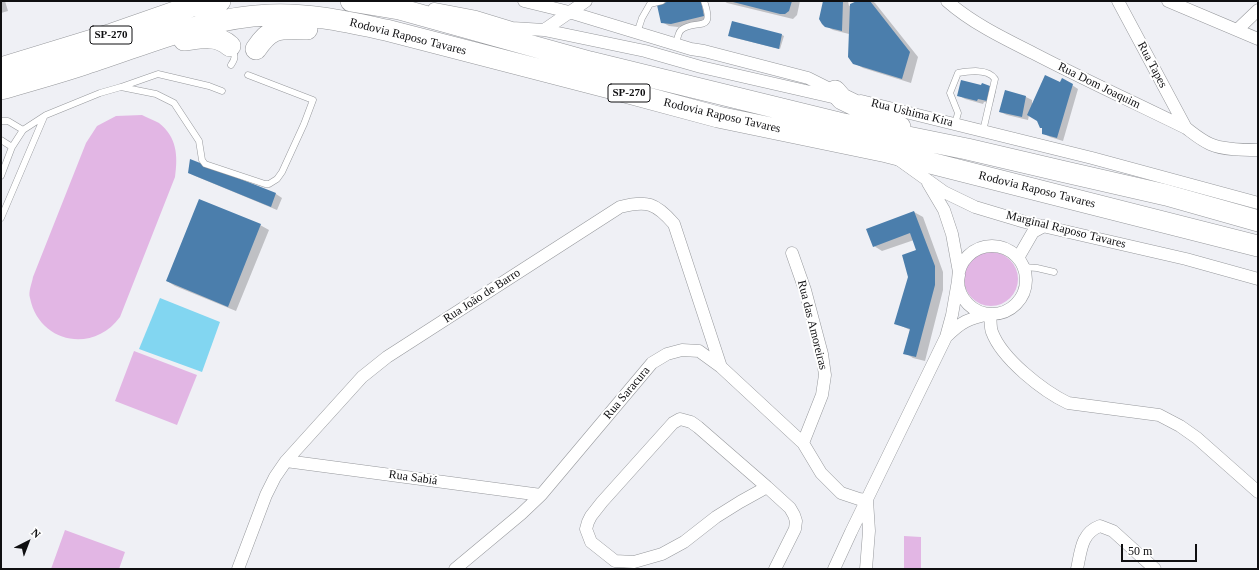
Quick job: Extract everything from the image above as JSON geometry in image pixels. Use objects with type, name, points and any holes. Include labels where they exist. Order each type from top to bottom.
[{"type":"highway","name":"SP-270","points":[[1,68],[112,34],[192,6],[220,1]]},
{"type":"highway","name":"Rodovia Raposo Tavares","points":[[351,1],[399,9],[590,62],[839,123],[928,141],[1166,196],[1258,221]]},
{"type":"highway","name":"Rodovia Raposo Tavares","points":[[1,89],[216,22],[242,17],[268,15],[314,17],[386,30],[718,117],[887,152],[1258,246]]},
{"type":"highway","points":[[256,49],[268,34],[274,30],[386,30]]},
{"type":"highway","points":[[136,46],[207,37],[221,39],[230,56]]},
{"type":"highway","points":[[838,95],[928,141]]},
{"type":"street","name":"Rua Ushima Kira","points":[[524,1],[569,12],[676,44],[808,78],[838,95],[1092,158],[1258,203]]},
{"type":"street","points":[[544,30],[586,1]]},
{"type":"street","name":"Rua Dom Joaquim","points":[[947,1],[959,11],[1022,47],[1079,77],[1186,128],[1198,138],[1212,145],[1235,149],[1258,150]]},
{"type":"street","name":"Rua Tapes","points":[[1118,1],[1186,128]]},
{"type":"street","points":[[1168,1],[1258,39]]},
{"type":"street","points":[[399,9],[433,9],[476,18],[512,28],[544,30],[645,51],[701,67],[838,95]]},
{"type":"street","points":[[1236,30],[1258,10]]},
{"type":"street","name":"Marginal Raposo Tavares","points":[[887,152],[944,192],[975,206],[1044,226],[1186,259],[1258,279]]},
{"type":"street","points":[[926,180],[944,210],[952,234],[959,274],[959,286],[963,297],[970,305],[979,311],[990,314]]},
{"type":"street","name":"Rua João de Barro","points":[[238,569],[266,495],[275,477],[286,461],[362,377],[387,357],[620,207],[636,203],[650,204],[664,212],[674,224],[721,366]]},
{"type":"street","points":[[1020,262],[1033,232],[1044,226]]},
{"type":"street","points":[[834,569],[946,338],[952,316],[959,274],[963,264],[968,256],[984,247],[993,246],[1010,252],[1020,262],[1026,278],[1025,290],[1020,300],[1012,308],[1001,313],[970,318],[962,322],[946,338]]},
{"type":"street","name":"Rua das Amoreiras","points":[[792,253],[805,290],[822,354],[825,375],[822,395],[803,443]]},
{"type":"street","points":[[990,314],[992,332],[1009,358],[1055,397],[1068,402],[1159,415],[1180,426],[1197,438],[1258,492]]},
{"type":"street","name":"Rua Saracura","points":[[455,569],[521,514],[541,495],[652,363],[667,354],[682,350],[699,351],[721,366],[803,443],[821,473],[841,493],[867,500]]},
{"type":"street","points":[[767,487],[716,517],[684,542],[635,566],[615,565],[591,542],[586,529],[591,516],[602,502],[673,423],[680,419],[691,422],[698,427],[767,487],[790,508],[794,514],[796,521],[795,529],[775,569]]},
{"type":"street","name":"Rua Sabiá","points":[[286,461],[541,495]]},
{"type":"street","points":[[866,569],[869,531],[867,500]]},
{"type":"street","points":[[1076,569],[1084,541],[1088,533],[1100,526],[1113,531],[1155,569]]},
{"type":"lane","points":[[637,33],[642,18],[650,4],[662,1]]},
{"type":"lane","points":[[676,44],[682,30],[704,23],[707,19],[709,14],[704,1]]},
{"type":"lane","points":[[955,124],[958,113],[950,94],[958,73],[980,71],[993,75],[995,79],[983,131]]},
{"type":"lane","points":[[1,176],[12,147],[23,130],[44,117],[100,93],[158,74],[209,86],[222,91]]},
{"type":"lane","points":[[121,87],[156,94],[174,103],[199,140],[202,160],[205,164],[269,184],[277,179],[282,172],[304,124],[313,100],[248,75]]},
{"type":"lane","points":[[1,218],[44,117]]},
{"type":"lane","points":[[1,121],[8,121],[23,130]]},
{"type":"lane","points":[[1,140],[12,147]]},
{"type":"lane","points":[[1020,262],[1054,272]]},
{"type":"shaded area","points":[[142,115],[159,123],[170,134],[176,154],[175,177],[120,317],[109,329],[96,336],[82,339],[68,338],[55,334],[44,325],[35,313],[30,296],[30,290],[33,277],[86,143],[97,126],[116,116]]},
{"type":"shaded area","points":[[991,252],[1001,254],[1010,260],[1016,269],[1018,279],[1016,289],[1010,298],[1001,304],[991,306],[981,304],[972,298],[966,289],[964,279],[966,269],[972,260],[981,254]]},
{"type":"shaded area","points":[[134,351],[197,375],[177,425],[115,401]]},
{"type":"shaded area","points":[[65,530],[125,552],[119,569],[51,569]]},
{"type":"shaded area","points":[[904,536],[921,537],[921,569],[904,569]]},
{"type":"water","points":[[160,298],[220,322],[202,372],[139,349]]},
{"type":"building","points":[[670,1],[701,1],[704,16],[671,24],[661,23],[657,5]]},
{"type":"building","points":[[729,1],[792,1],[789,11],[785,14],[780,14]]},
{"type":"building","points":[[823,1],[843,1],[842,31],[825,27],[822,24],[819,19]]},
{"type":"building","points":[[857,1],[870,1],[910,52],[902,79],[853,64],[848,57],[850,4]]},
{"type":"building","points":[[732,21],[782,34],[779,49],[728,36]]},
{"type":"building","points":[[1045,75],[1060,82],[1062,78],[1073,84],[1057,138],[1042,134],[1042,128],[1040,128],[1037,121],[1027,115]]},
{"type":"building","points":[[961,80],[981,85],[982,83],[990,86],[987,101],[978,99],[977,101],[957,96]]},
{"type":"building","points":[[1005,90],[1026,96],[1022,117],[999,112]]},
{"type":"building","points":[[190,159],[276,193],[271,207],[188,173]]},
{"type":"building","points":[[199,199],[261,224],[228,307],[166,281]]},
{"type":"building","points":[[914,211],[935,266],[935,285],[916,357],[903,354],[910,329],[894,324],[908,277],[902,255],[916,250],[910,233],[873,247],[866,229]]}]
